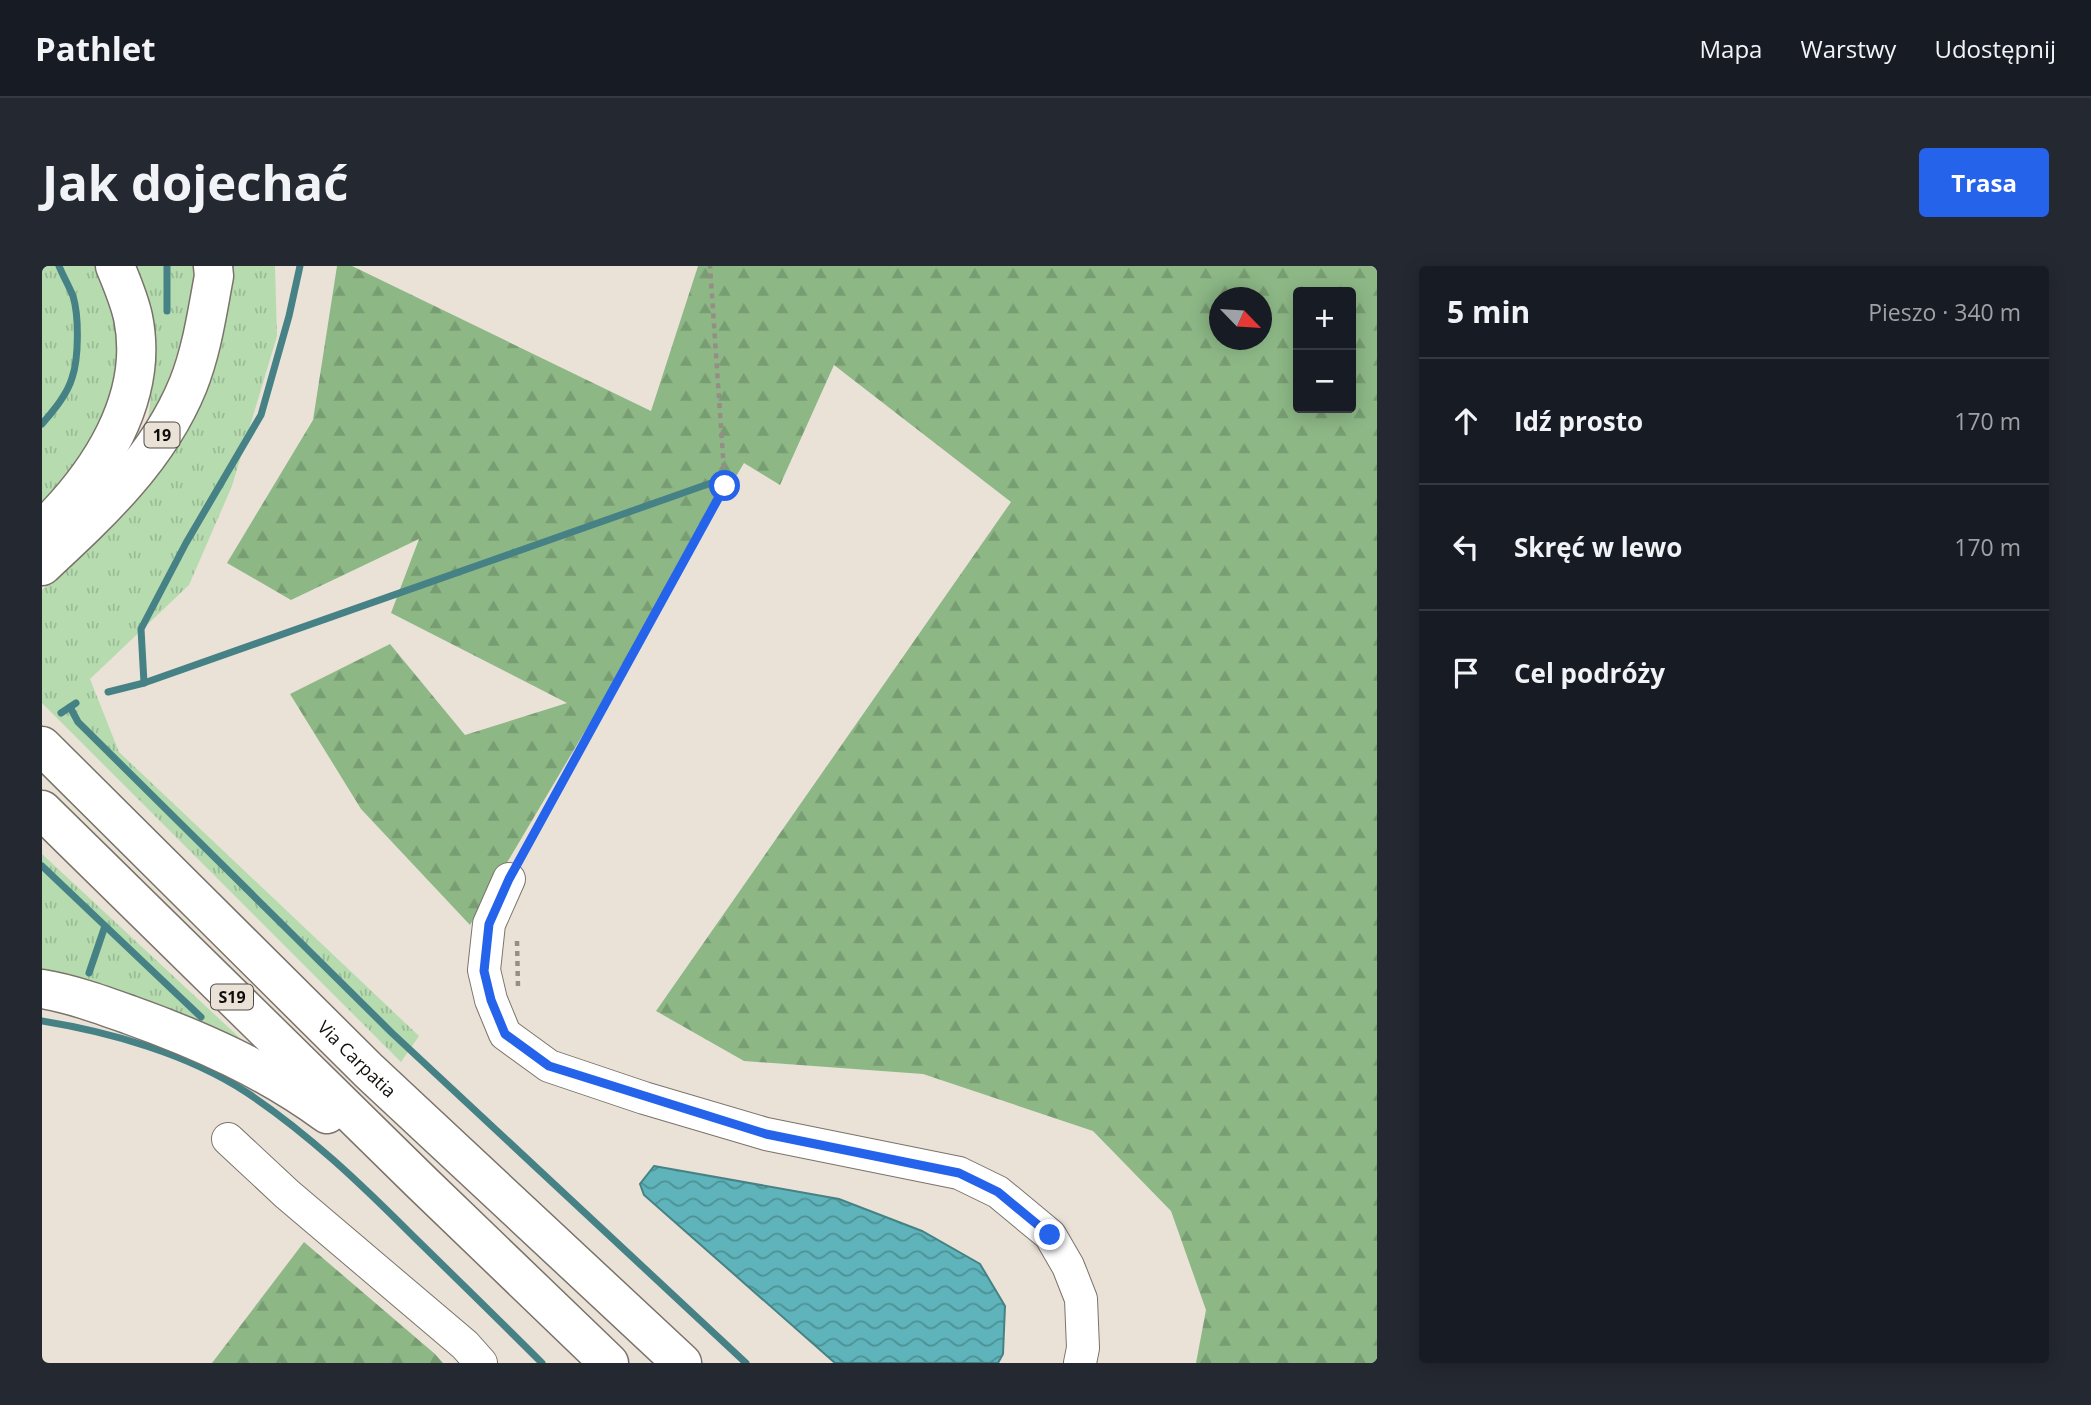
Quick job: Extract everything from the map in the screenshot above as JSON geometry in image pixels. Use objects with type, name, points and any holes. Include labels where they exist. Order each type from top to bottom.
[{"type":"highway","points":[[42,530],[69,505],[100,463],[115,434],[128,398],[133,379],[136,345],[127,295],[115,266]]},
{"type":"highway","name":"19","points":[[42,566],[80,531],[136,472],[152,452],[174,414],[188,385],[201,344],[214,266]]},
{"type":"highway","name":"Via Carpatia","points":[[42,746],[369,1071],[682,1363]]},
{"type":"highway","name":"S19","points":[[42,810],[609,1363]]},
{"type":"highway","points":[[42,989],[110,1008],[180,1033],[242,1062],[295,1091],[422,1183]]},
{"type":"lane","points":[[509,879],[489,924],[484,971],[491,1000],[505,1034],[549,1066],[644,1097],[766,1134],[959,1173],[998,1192],[1050,1235],[1068,1266],[1081,1299],[1083,1348],[1080,1363]]},
{"type":"lane","points":[[228,1139],[287,1194],[465,1345],[481,1363]]},
{"type":"path","points":[[509,879],[725,486],[710,266]]},
{"type":"green space","points":[[42,266],[95,266],[109,301],[117,334],[118,364],[113,393],[102,421],[87,448],[42,503]]},
{"type":"green space","points":[[132,266],[195,266],[189,307],[179,346],[166,384],[148,421],[152,386],[151,327]]},
{"type":"green space","points":[[230,266],[275,266],[277,336],[232,486],[189,585],[90,679],[119,752],[419,1036],[401,1062],[42,703],[42,590],[102,531]]},
{"type":"green space","points":[[337,266],[352,266],[651,411],[698,266],[1377,266],[1377,1363],[1196,1363],[1206,1310],[1171,1211],[1093,1131],[923,1074],[744,1061],[656,1011],[1011,502],[834,365],[780,485],[744,463],[470,925],[361,809],[290,694],[390,644],[465,735],[567,703],[391,613],[419,539],[291,600],[227,563],[313,420]]},
{"type":"green space","points":[[42,854],[256,1053],[42,972]]},
{"type":"green space","points":[[304,1242],[435,1354],[443,1363],[212,1363]]},
{"type":"water","points":[[654,1166],[839,1199],[922,1231],[980,1264],[1005,1306],[1003,1354],[998,1363],[835,1363],[644,1195],[640,1184]]},
{"type":"waterway","points":[[42,424],[67,391],[76,360],[75,304],[59,266]]},
{"type":"waterway","points":[[167,266],[167,311]]},
{"type":"waterway","points":[[144,683],[141,629],[186,543],[261,415],[300,266]]},
{"type":"waterway","points":[[108,692],[144,683],[714,482]]},
{"type":"waterway","points":[[61,713],[76,703]]},
{"type":"waterway","points":[[70,707],[78,722],[392,1033],[746,1363]]},
{"type":"waterway","points":[[42,866],[201,1017]]},
{"type":"waterway","points":[[89,973],[105,926]]},
{"type":"waterway","points":[[42,1021],[94,1031],[148,1046],[199,1066],[246,1092],[313,1142],[354,1179],[542,1363]]},
{"type":"route","points":[[725,486],[509,879],[489,924],[484,971],[491,1000],[505,1034],[549,1066],[644,1097],[766,1134],[959,1173],[998,1192],[1050,1235]]}]
